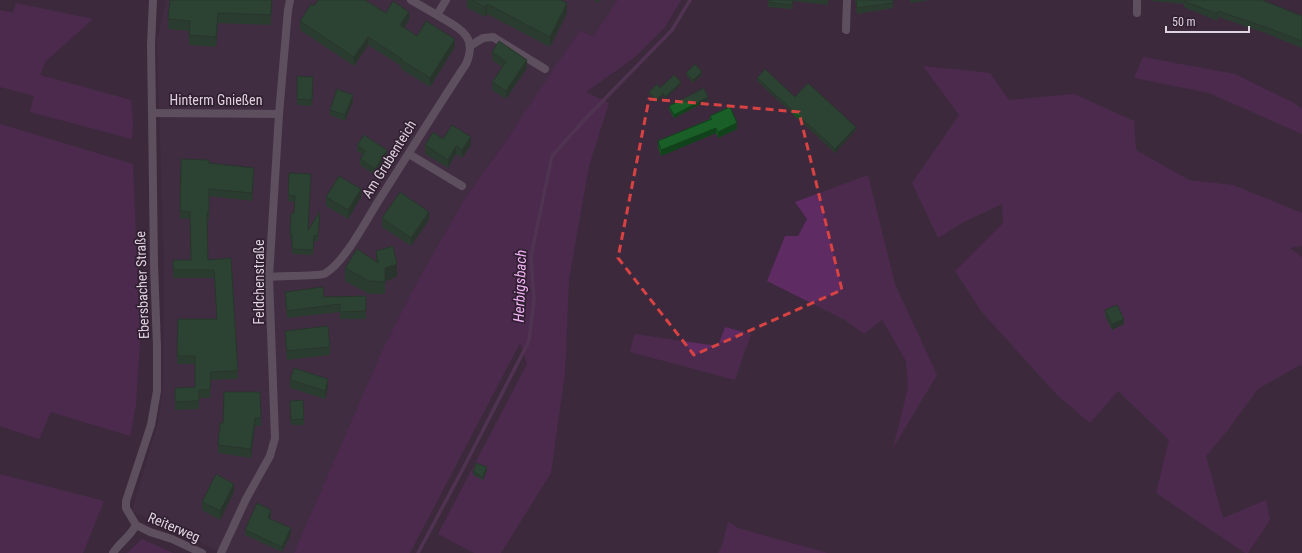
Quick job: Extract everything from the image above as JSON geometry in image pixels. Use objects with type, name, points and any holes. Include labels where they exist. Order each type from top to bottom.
[{"type":"street","name":"Ebersbacher Straße","points":[[136,525],[126,508],[126,500],[151,426],[157,391],[151,45],[153,0]]},
{"type":"street","name":"Feldchenstraße","points":[[221,553],[246,499],[270,456],[275,438],[269,277],[279,114],[290,0]]},
{"type":"street","points":[[412,0],[461,31],[468,37],[470,46],[483,38],[493,37],[545,69]]},
{"type":"street","points":[[437,15],[446,0]]},
{"type":"street","points":[[846,30],[847,0]]},
{"type":"street","points":[[1137,0],[1137,13]]},
{"type":"street","name":"Am Grubenteich","points":[[269,277],[322,275],[334,267],[348,249],[409,154],[432,115],[466,64],[469,58],[470,46]]},
{"type":"street","name":"Hinterm Gnießen","points":[[152,112],[279,114]]},
{"type":"street","points":[[409,154],[462,186]]},
{"type":"street","points":[[113,553],[116,548],[131,534],[136,525]]},
{"type":"street","name":"Reiterweg","points":[[136,525],[202,553]]},
{"type":"highlighted area","points":[[649,99],[799,112],[842,290],[694,355],[618,258]]},
{"type":"shaded area","points":[[166,0],[618,0],[593,37],[580,30],[551,75],[464,200],[416,284],[382,351],[294,553],[224,553],[132,511],[158,423],[163,386],[164,265],[157,41]]},
{"type":"shaded area","points":[[618,0],[681,0],[665,27],[635,57],[586,92],[609,103],[589,166],[569,279],[565,373],[551,473],[501,553],[474,553],[438,534],[527,364],[520,343],[410,553],[294,553],[382,351],[416,284],[464,200],[503,145],[580,30],[593,37]]},
{"type":"shaded area","points":[[16,3],[93,19],[46,61],[40,75],[131,100],[133,124],[132,139],[30,112],[34,96],[0,87],[0,10],[13,13]]},
{"type":"shaded area","points":[[1143,57],[1235,74],[1294,103],[1302,109],[1302,134],[1209,93],[1134,78]]},
{"type":"shaded area","points":[[923,66],[990,73],[1009,100],[1074,94],[1134,121],[1136,150],[1189,180],[1233,185],[1302,213],[1302,246],[1290,248],[1302,257],[1302,366],[1300,365],[1258,389],[1227,431],[1206,456],[1223,518],[1266,500],[1270,520],[1248,553],[1245,553],[1156,493],[1169,440],[1118,391],[1090,423],[1057,395],[981,311],[955,271],[1003,223],[1002,204],[962,223],[938,238],[912,183],[959,115]]},
{"type":"shaded area","points":[[0,124],[133,164],[140,340],[136,405],[130,436],[51,412],[39,439],[0,426]]},
{"type":"shaded area","points":[[868,175],[895,284],[937,375],[893,448],[908,388],[906,361],[882,320],[864,334],[845,320],[767,281],[785,236],[798,236],[807,219],[795,202]]},
{"type":"shaded area","points":[[725,327],[751,334],[735,380],[630,352],[634,334],[718,346]]},
{"type":"shaded area","points":[[0,474],[104,501],[83,553],[0,553]]},
{"type":"shaded area","points":[[728,522],[738,528],[828,553],[718,553],[722,545]]},
{"type":"shaded area","points":[[142,539],[173,553],[127,553]]},
{"type":"building","points":[[170,0],[272,0],[271,15],[218,13],[216,37],[189,35],[190,21],[168,19]]},
{"type":"building","points":[[318,0],[365,0],[386,13],[393,1],[409,12],[400,25],[417,36],[426,21],[455,39],[430,78],[368,37],[354,57],[300,21],[311,4],[314,6]]},
{"type":"building","points":[[472,0],[561,0],[567,3],[550,37],[487,4],[485,7]]},
{"type":"building","points":[[768,0],[793,0],[792,5],[768,2]]},
{"type":"building","points":[[856,0],[893,0],[893,3],[857,8]]},
{"type":"building","points":[[1184,0],[1262,0],[1302,16],[1302,41],[1218,11],[1217,14]]},
{"type":"building","points":[[499,41],[527,60],[506,91],[492,82],[506,62],[492,52]]},
{"type":"building","points":[[695,64],[702,72],[693,80],[686,73]]},
{"type":"building","points":[[765,69],[795,97],[808,83],[856,127],[835,149],[757,78]]},
{"type":"building","points":[[674,75],[681,82],[665,97],[663,93],[656,100],[649,92],[657,84],[660,88]]},
{"type":"building","points":[[297,76],[313,77],[312,100],[297,99]]},
{"type":"building","points":[[704,88],[708,97],[674,115],[669,106]]},
{"type":"building","points":[[337,89],[353,95],[345,115],[330,110]]},
{"type":"building","points":[[730,107],[737,123],[718,132],[716,128],[661,150],[658,141],[712,119],[710,116]]},
{"type":"building","points":[[452,125],[471,137],[462,150],[456,146],[448,160],[425,145],[433,132],[443,139]]},
{"type":"building","points":[[364,135],[387,150],[375,169],[360,159],[365,151],[357,145]]},
{"type":"building","points":[[181,159],[209,160],[209,163],[254,168],[252,193],[209,189],[209,212],[207,212],[208,260],[231,258],[238,371],[211,372],[210,390],[199,390],[199,401],[175,402],[175,388],[195,387],[195,356],[177,356],[178,319],[217,319],[214,270],[173,270],[173,260],[191,260],[190,212],[180,211]]},
{"type":"building","points":[[289,173],[311,174],[308,230],[320,211],[318,236],[314,235],[313,250],[292,249],[292,234],[290,234],[291,213],[294,213],[295,196],[288,195]]},
{"type":"building","points":[[339,176],[361,189],[348,210],[326,197]]},
{"type":"building","points":[[400,192],[429,212],[411,238],[382,218]]},
{"type":"building","points":[[393,246],[397,264],[385,268],[385,282],[369,281],[345,268],[357,249],[378,263],[376,251]]},
{"type":"building","points":[[323,287],[324,297],[366,296],[366,311],[340,312],[340,304],[287,311],[285,292]]},
{"type":"building","points":[[1117,305],[1124,319],[1112,324],[1105,310]]},
{"type":"building","points":[[328,326],[330,347],[287,351],[285,331]]},
{"type":"building","points":[[294,368],[328,379],[325,391],[290,380]]},
{"type":"building","points":[[224,392],[260,392],[261,418],[255,418],[251,449],[218,445],[220,423],[223,423]]},
{"type":"building","points":[[303,400],[304,419],[291,420],[290,401]]},
{"type":"building","points":[[476,463],[487,467],[483,477],[473,472]]},
{"type":"building","points":[[216,474],[234,484],[220,511],[202,502]]},
{"type":"building","points":[[257,503],[271,510],[268,518],[291,528],[282,547],[245,530]]},
{"type":"waterway","name":"Herbigsbach","points":[[418,553],[529,341],[534,299],[531,256],[552,156],[588,116],[672,30],[690,0]]}]
